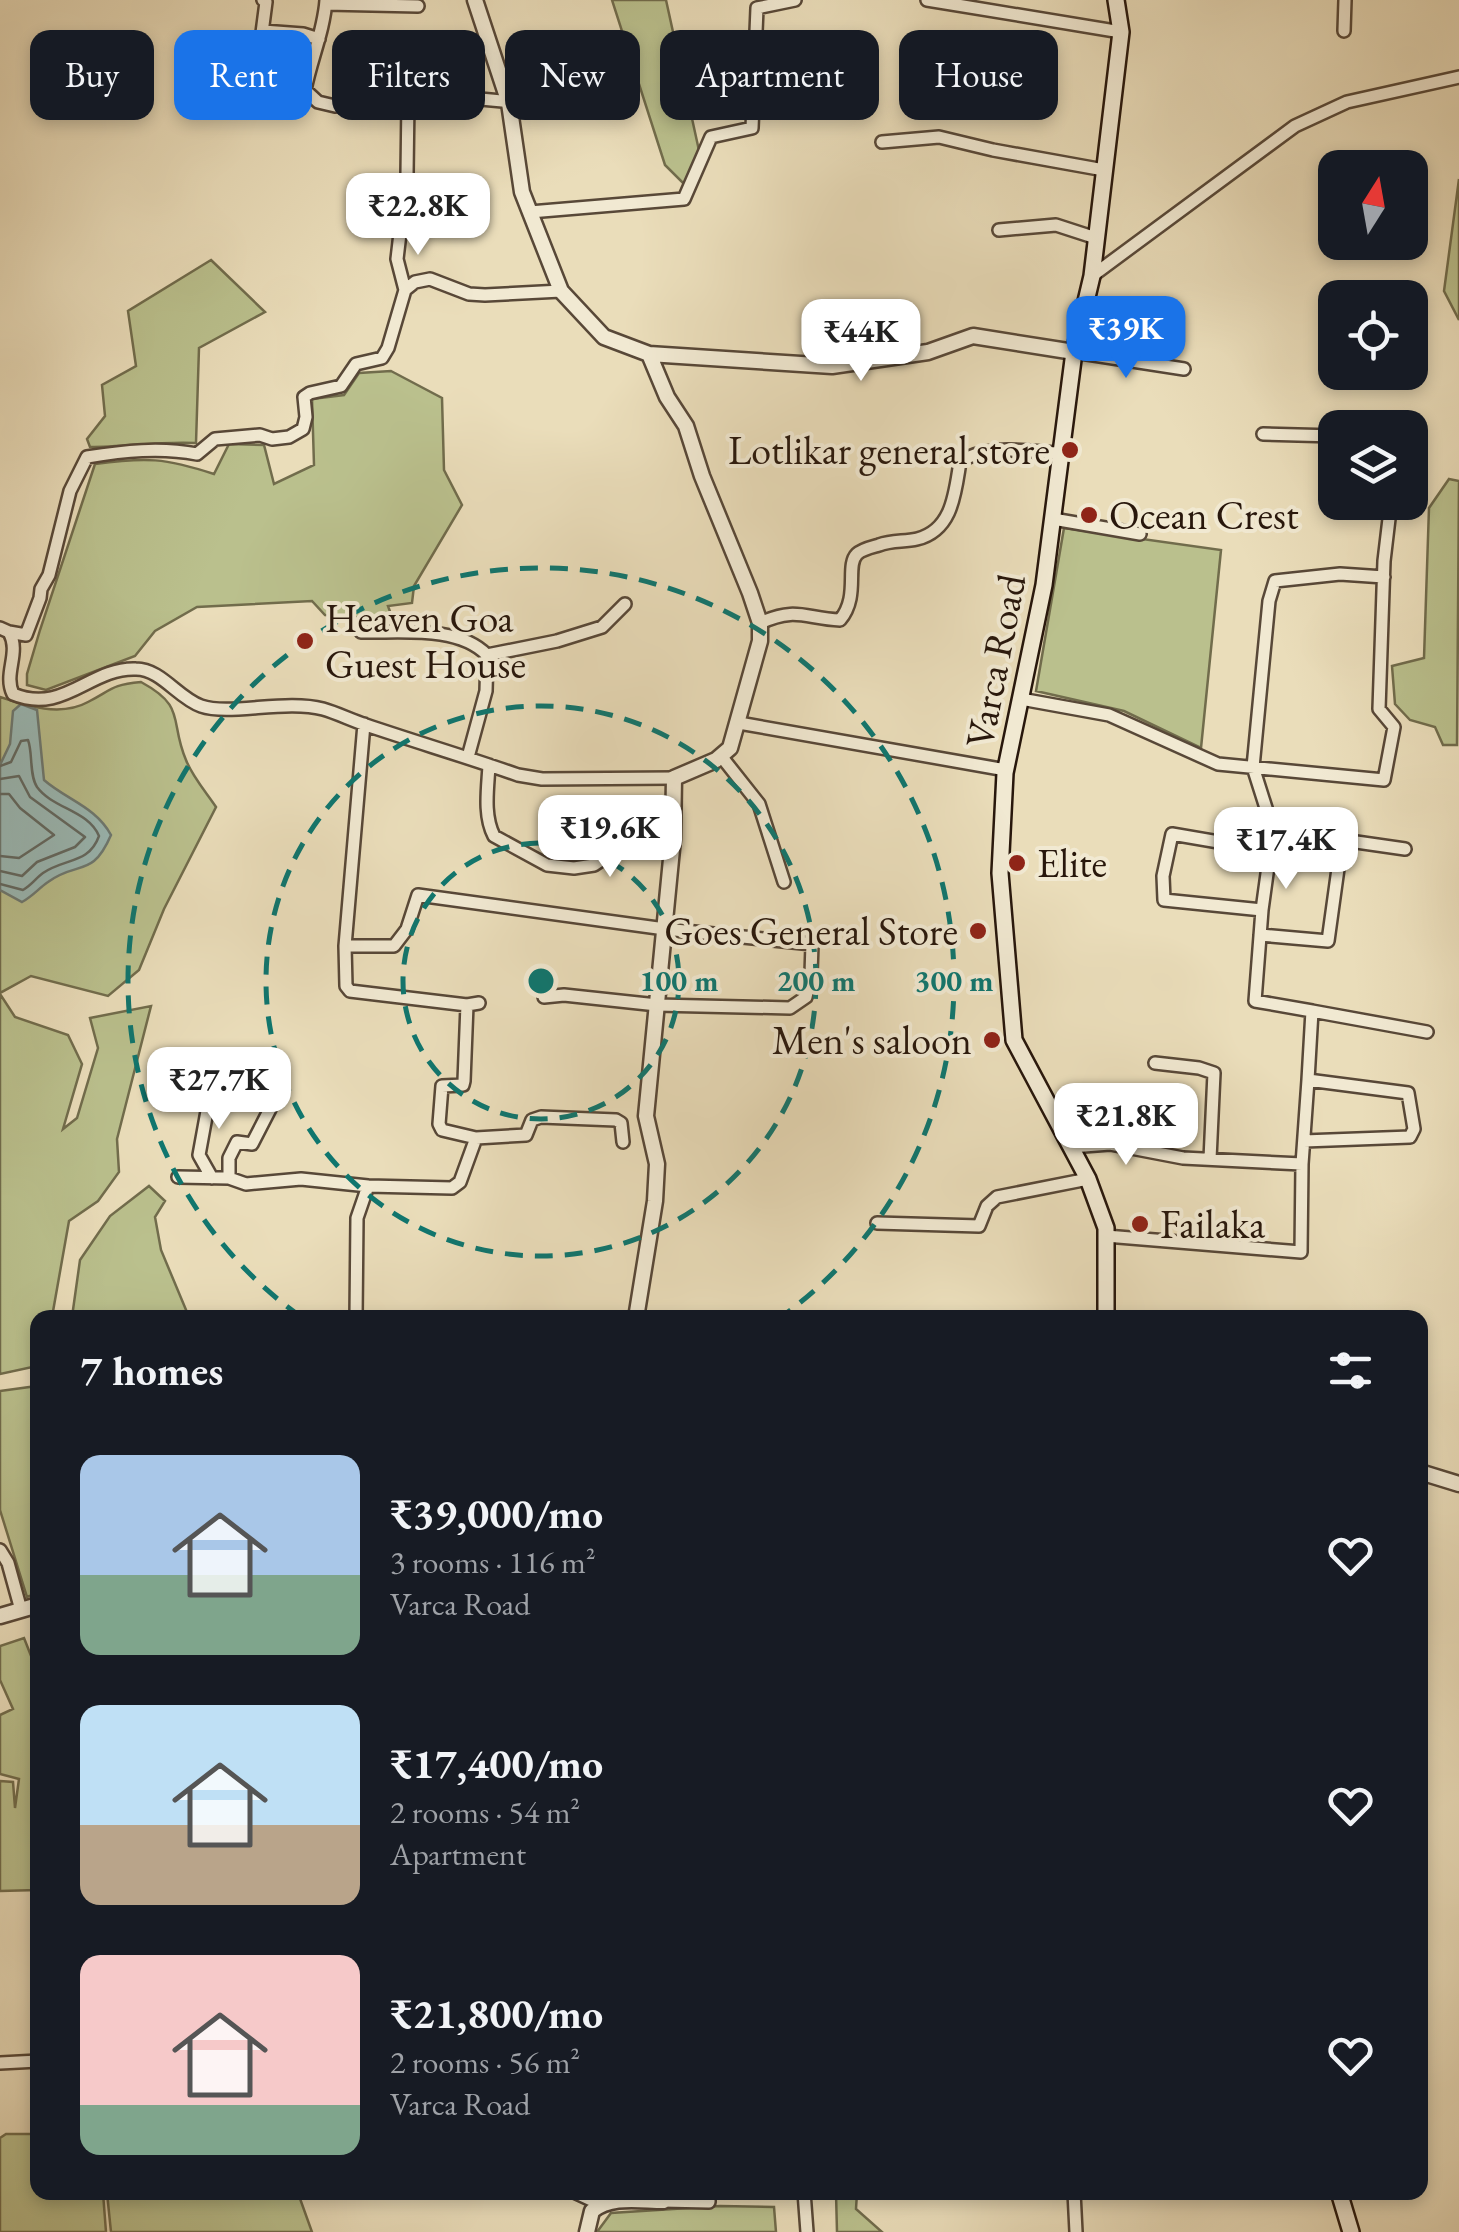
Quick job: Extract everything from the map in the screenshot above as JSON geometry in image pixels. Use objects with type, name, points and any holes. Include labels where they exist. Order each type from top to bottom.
[{"type":"main road","name":"Varca Road","points":[[1106,1310],[1106,1228],[1088,1179],[1014,1040],[1000,873],[1006,770],[1044,585],[1074,352],[1092,276],[1121,32],[1116,0]]},
{"type":"main road","points":[[1341,2200],[1351,2232]]},
{"type":"street","points":[[262,0],[266,2],[263,30]]},
{"type":"street","points":[[474,0],[505,89]]},
{"type":"street","points":[[530,212],[684,200],[711,137],[752,128],[758,8],[795,0]]},
{"type":"street","points":[[927,0],[1121,32]]},
{"type":"street","points":[[1344,31],[1345,0]]},
{"type":"street","points":[[332,105],[308,96],[305,90],[326,2],[418,6]]},
{"type":"street","points":[[312,37],[318,39]]},
{"type":"street","points":[[1092,276],[1295,126],[1348,102],[1459,77]]},
{"type":"street","points":[[405,290],[397,260],[407,120]]},
{"type":"street","points":[[512,120],[522,192],[561,290],[604,337],[649,354],[832,366],[928,352],[973,336],[1184,370]]},
{"type":"street","points":[[882,142],[939,137],[1104,170]]},
{"type":"street","points":[[999,230],[1056,226],[1096,238]]},
{"type":"street","points":[[5,630],[26,635],[40,589],[50,575],[70,491],[87,457],[153,448],[197,454],[216,439],[289,436],[302,429],[306,417],[304,398],[310,392],[341,386],[356,364],[382,358],[405,290],[415,282],[430,279],[469,294],[485,295],[561,290]]},
{"type":"street","points":[[5,630],[14,649],[8,685],[13,694],[28,700],[75,692],[121,670],[137,668],[150,672],[202,707],[267,704],[321,708],[542,779],[674,778],[730,748],[760,640],[760,623],[686,426],[667,396],[649,354]]},
{"type":"street","points":[[1263,434],[1318,436]]},
{"type":"street","points":[[760,623],[779,614],[803,613],[840,620],[848,611],[854,592],[852,574],[859,551],[931,532],[952,508],[960,462],[970,456],[1007,451],[1061,453]]},
{"type":"street","points":[[1052,519],[1140,534]]},
{"type":"street","points":[[1021,698],[1110,715],[1218,764],[1384,780],[1394,727],[1379,708],[1389,520]]},
{"type":"street","points":[[1384,578],[1340,574],[1275,582],[1269,601],[1253,767],[1274,830],[1262,910],[1255,1001],[1427,1032]]},
{"type":"street","points":[[487,655],[557,641],[602,626],[626,604]]},
{"type":"street","points":[[361,632],[459,638],[477,644],[487,655],[486,691],[468,757]]},
{"type":"street","points":[[739,722],[1006,770]]},
{"type":"street","points":[[364,724],[345,946],[346,986],[350,991],[473,1004],[464,1081],[462,1085],[442,1086],[442,1130],[476,1138],[526,1135],[532,1120],[616,1120],[621,1123],[623,1142]]},
{"type":"street","points":[[720,756],[759,804],[784,882]]},
{"type":"street","points":[[489,765],[487,796],[494,836],[547,865],[594,865],[630,840],[651,836],[673,839]]},
{"type":"street","points":[[637,1310],[655,1202],[657,1164],[646,1116],[673,839],[674,778]]},
{"type":"street","points":[[1274,830],[1405,849]]},
{"type":"street","points":[[1262,910],[1164,900],[1164,876],[1172,834],[1270,850]]},
{"type":"street","points":[[1260,934],[1328,941],[1342,840]]},
{"type":"street","points":[[345,946],[394,946],[407,928],[418,896],[812,944],[812,974],[806,996],[790,1008],[544,997]]},
{"type":"street","points":[[1106,1236],[1301,1252],[1302,1164],[1312,1011]]},
{"type":"street","points":[[1156,1064],[1214,1073],[1210,1159]]},
{"type":"street","points":[[212,1178],[199,1155],[214,1073]]},
{"type":"street","points":[[1304,1141],[1410,1137],[1414,1129],[1408,1094],[1308,1080]]},
{"type":"street","points":[[229,1178],[229,1158],[236,1142],[252,1144],[270,1109]]},
{"type":"street","points":[[178,1178],[229,1178],[246,1184],[301,1179],[368,1186],[452,1188],[460,1182],[476,1138]]},
{"type":"street","points":[[1071,1147],[1110,1144],[1183,1158],[1302,1164]]},
{"type":"street","points":[[877,1223],[979,1226],[987,1206],[997,1198],[1088,1179]]},
{"type":"street","points":[[356,1310],[357,1218],[368,1186]]},
{"type":"street","points":[[1428,1474],[1459,1484]]},
{"type":"street","points":[[0,1550],[8,1563],[21,1610]]},
{"type":"street","points":[[0,1616],[30,1607]]},
{"type":"street","points":[[0,2063],[30,2061]]},
{"type":"street","points":[[591,2200],[600,2204]]},
{"type":"street","points":[[588,2232],[592,2210],[616,2200]]},
{"type":"street","points":[[805,2200],[807,2232]]},
{"type":"street","points":[[1074,2200],[1076,2232]]},
{"type":"green space","points":[[612,0],[666,0],[673,30],[660,30],[660,120],[692,120],[700,155],[684,184],[665,165],[640,87],[640,30],[622,30]]},
{"type":"green space","points":[[1459,179],[1459,320],[1444,291]]},
{"type":"green space","points":[[211,260],[265,312],[199,348],[196,443],[90,447],[87,439],[105,416],[102,385],[136,366],[128,311]]},
{"type":"green space","points":[[391,371],[442,398],[444,470],[462,505],[414,586],[412,603],[388,606],[393,620],[325,615],[312,601],[197,607],[155,631],[135,656],[46,690],[27,685],[40,630],[95,464],[155,460],[214,474],[229,444],[264,445],[274,484],[314,465],[312,399],[344,395],[359,373]]},
{"type":"green space","points":[[1449,479],[1459,481],[1457,745],[1443,745],[1435,727],[1410,720],[1395,704],[1392,666],[1424,658],[1429,508]]},
{"type":"green space","points":[[1064,528],[1221,550],[1201,748],[1124,711],[1036,691]]},
{"type":"green space","points":[[141,682],[171,707],[189,766],[216,807],[164,909],[139,970],[108,996],[31,976],[0,993],[0,697],[33,706],[67,709],[118,686]]},
{"type":"green space","points":[[0,994],[15,1017],[68,1035],[82,1064],[63,1129],[77,1118],[98,1048],[90,1018],[151,1006],[117,1139],[119,1172],[98,1201],[69,1221],[53,1310],[30,1310],[30,1368],[0,1374]]},
{"type":"green space","points":[[149,1186],[165,1201],[155,1217],[161,1250],[186,1310],[73,1310],[80,1260],[110,1216]]},
{"type":"green space","points":[[30,1387],[27,1597],[0,1510],[0,1391]]},
{"type":"green space","points":[[24,1638],[30,1653],[30,1890],[0,1891],[0,1781],[13,1782],[15,1808],[19,1779],[0,1774],[0,1715],[13,1709],[0,1680],[0,1646]]},
{"type":"green space","points":[[6,2134],[30,2134],[30,2200],[104,2200],[106,2232],[0,2232],[0,2138]]},
{"type":"green space","points":[[108,2200],[301,2200],[312,2232],[111,2232]]},
{"type":"green space","points":[[836,2200],[857,2200],[856,2209],[882,2232],[837,2232]]},
{"type":"green space","points":[[774,2207],[776,2232],[597,2232],[611,2213]]},
{"type":"water","points":[[21,704],[37,710],[44,780],[89,811],[111,835],[91,863],[59,875],[22,902],[0,890],[0,765],[10,744],[13,711]]},
{"type":"place","name":"Lotlikar general store","points":[[1070,450]]},
{"type":"place","name":"Ocean Crest","points":[[1089,515]]},
{"type":"place","name":"Heaven Goa Guest House","points":[[305,641]]},
{"type":"place","name":"Elite","points":[[1017,863]]},
{"type":"place","name":"Goes General Store","points":[[978,931]]},
{"type":"place","name":"Men's saloon","points":[[992,1040]]},
{"type":"place","name":"Failaka","points":[[1140,1224]]}]
